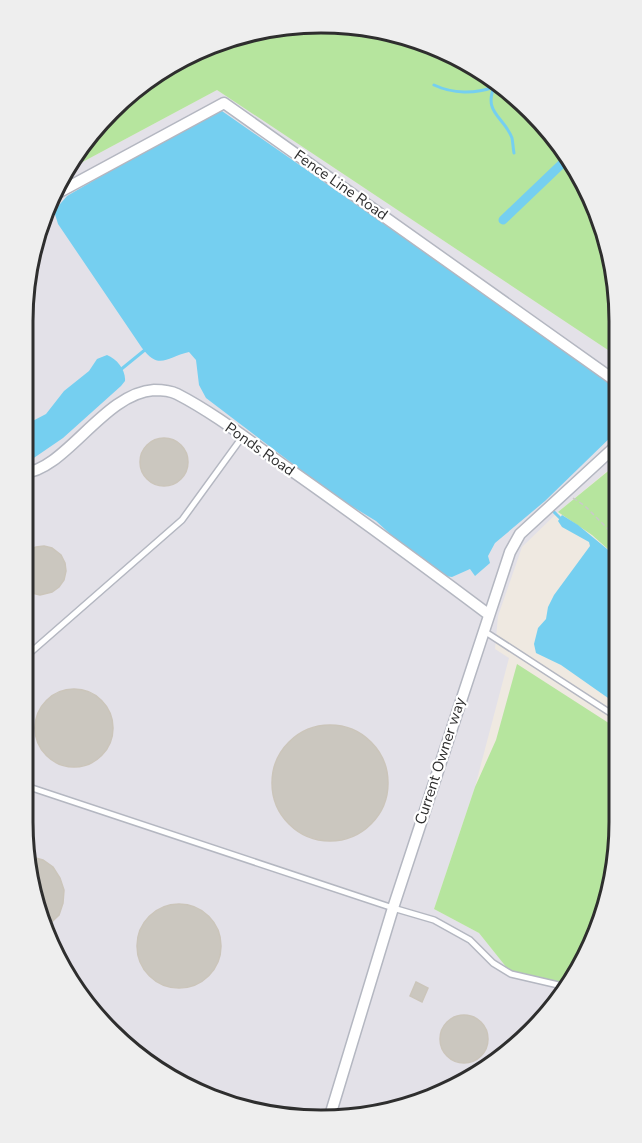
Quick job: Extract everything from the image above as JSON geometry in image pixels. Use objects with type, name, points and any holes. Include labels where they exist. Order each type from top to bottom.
[{"type":"street","name":"Fence Line Road","points":[[66,188],[224,103],[609,376]]},
{"type":"street","name":"Ponds Road","points":[[33,471],[45,468],[98,420],[132,396],[154,390],[174,393],[243,436],[344,507],[488,614]]},
{"type":"street","name":"Current Owner way","points":[[332,1109],[393,908],[482,630],[510,552],[520,534],[609,452]]},
{"type":"lane","points":[[33,650],[182,520],[243,436]]},
{"type":"lane","points":[[482,630],[609,712]]},
{"type":"lane","points":[[33,789],[434,920],[471,940],[493,963],[511,974],[558,985]]},
{"type":"path","points":[[565,493],[585,506],[609,530]]},
{"type":"shaded area","points":[[217,90],[609,351],[609,470],[558,512],[522,547],[498,616],[495,649],[509,658],[475,787],[434,909],[479,933],[511,973],[559,983],[538,1012],[511,1039],[465,1071],[414,1095],[359,1108],[321,1110],[283,1108],[228,1095],[194,1080],[161,1061],[131,1039],[104,1012],[72,966],[48,915],[35,860],[33,822],[33,321],[35,283],[48,228],[63,194],[81,163]]},
{"type":"green space","points":[[321,33],[359,35],[414,48],[465,72],[511,104],[538,131],[560,161],[587,211],[599,246],[607,283],[609,351],[217,90],[81,163],[104,131],[131,104],[177,72],[228,48],[283,35]]},
{"type":"green space","points":[[609,470],[609,550],[592,535],[558,512]]},
{"type":"green space","points":[[517,664],[609,723],[607,860],[594,915],[579,949],[559,983],[511,973],[479,933],[434,909],[475,787],[496,740]]},
{"type":"water","points":[[222,111],[609,380],[609,439],[545,501],[495,543],[488,556],[490,563],[475,576],[470,569],[452,577],[444,576],[400,543],[376,521],[335,496],[206,398],[199,385],[196,360],[189,352],[159,361],[148,355],[58,224],[54,212],[67,196],[198,120]]},
{"type":"water","points":[[107,355],[114,359],[124,373],[125,381],[63,438],[33,459],[33,421],[46,414],[64,391],[89,371],[97,359]]},
{"type":"water","points":[[562,515],[609,551],[609,699],[561,665],[536,653],[534,644],[538,628],[546,619],[548,607],[554,595],[590,546],[589,542],[562,527],[558,521]]},
{"type":"building","points":[[159,438],[169,438],[184,448],[188,462],[184,476],[178,482],[169,486],[159,486],[144,476],[140,467],[140,457],[150,442]]},
{"type":"building","points":[[33,548],[52,548],[61,555],[66,571],[59,587],[52,592],[40,595],[33,593]]},
{"type":"building","points":[[66,689],[82,689],[96,695],[107,706],[113,720],[113,736],[107,750],[96,761],[82,767],[66,767],[52,761],[41,750],[35,736],[35,720],[41,706],[52,695]]},
{"type":"building","points":[[330,725],[352,730],[371,742],[383,761],[388,783],[383,805],[371,824],[352,836],[330,841],[308,836],[289,824],[277,805],[272,783],[277,761],[289,742],[308,730]]},
{"type":"building","points":[[35,858],[53,867],[60,878],[64,890],[59,915],[51,922]]},
{"type":"building","points":[[179,904],[195,907],[209,916],[218,930],[221,946],[218,962],[209,976],[195,985],[179,988],[163,985],[149,976],[140,962],[137,946],[140,930],[149,916],[163,907]]},
{"type":"building","points":[[416,982],[428,988],[422,1002],[410,996]]},
{"type":"building","points":[[464,1015],[481,1022],[488,1039],[481,1056],[464,1063],[447,1056],[440,1039],[447,1022]]},
{"type":"waterway","points":[[434,85],[464,92],[489,88]]},
{"type":"waterway","points":[[493,91],[492,108],[512,138],[514,153]]},
{"type":"waterway","points":[[503,220],[562,164]]},
{"type":"waterway","points":[[119,371],[146,349]]},
{"type":"waterway","points":[[551,509],[561,519]]}]
